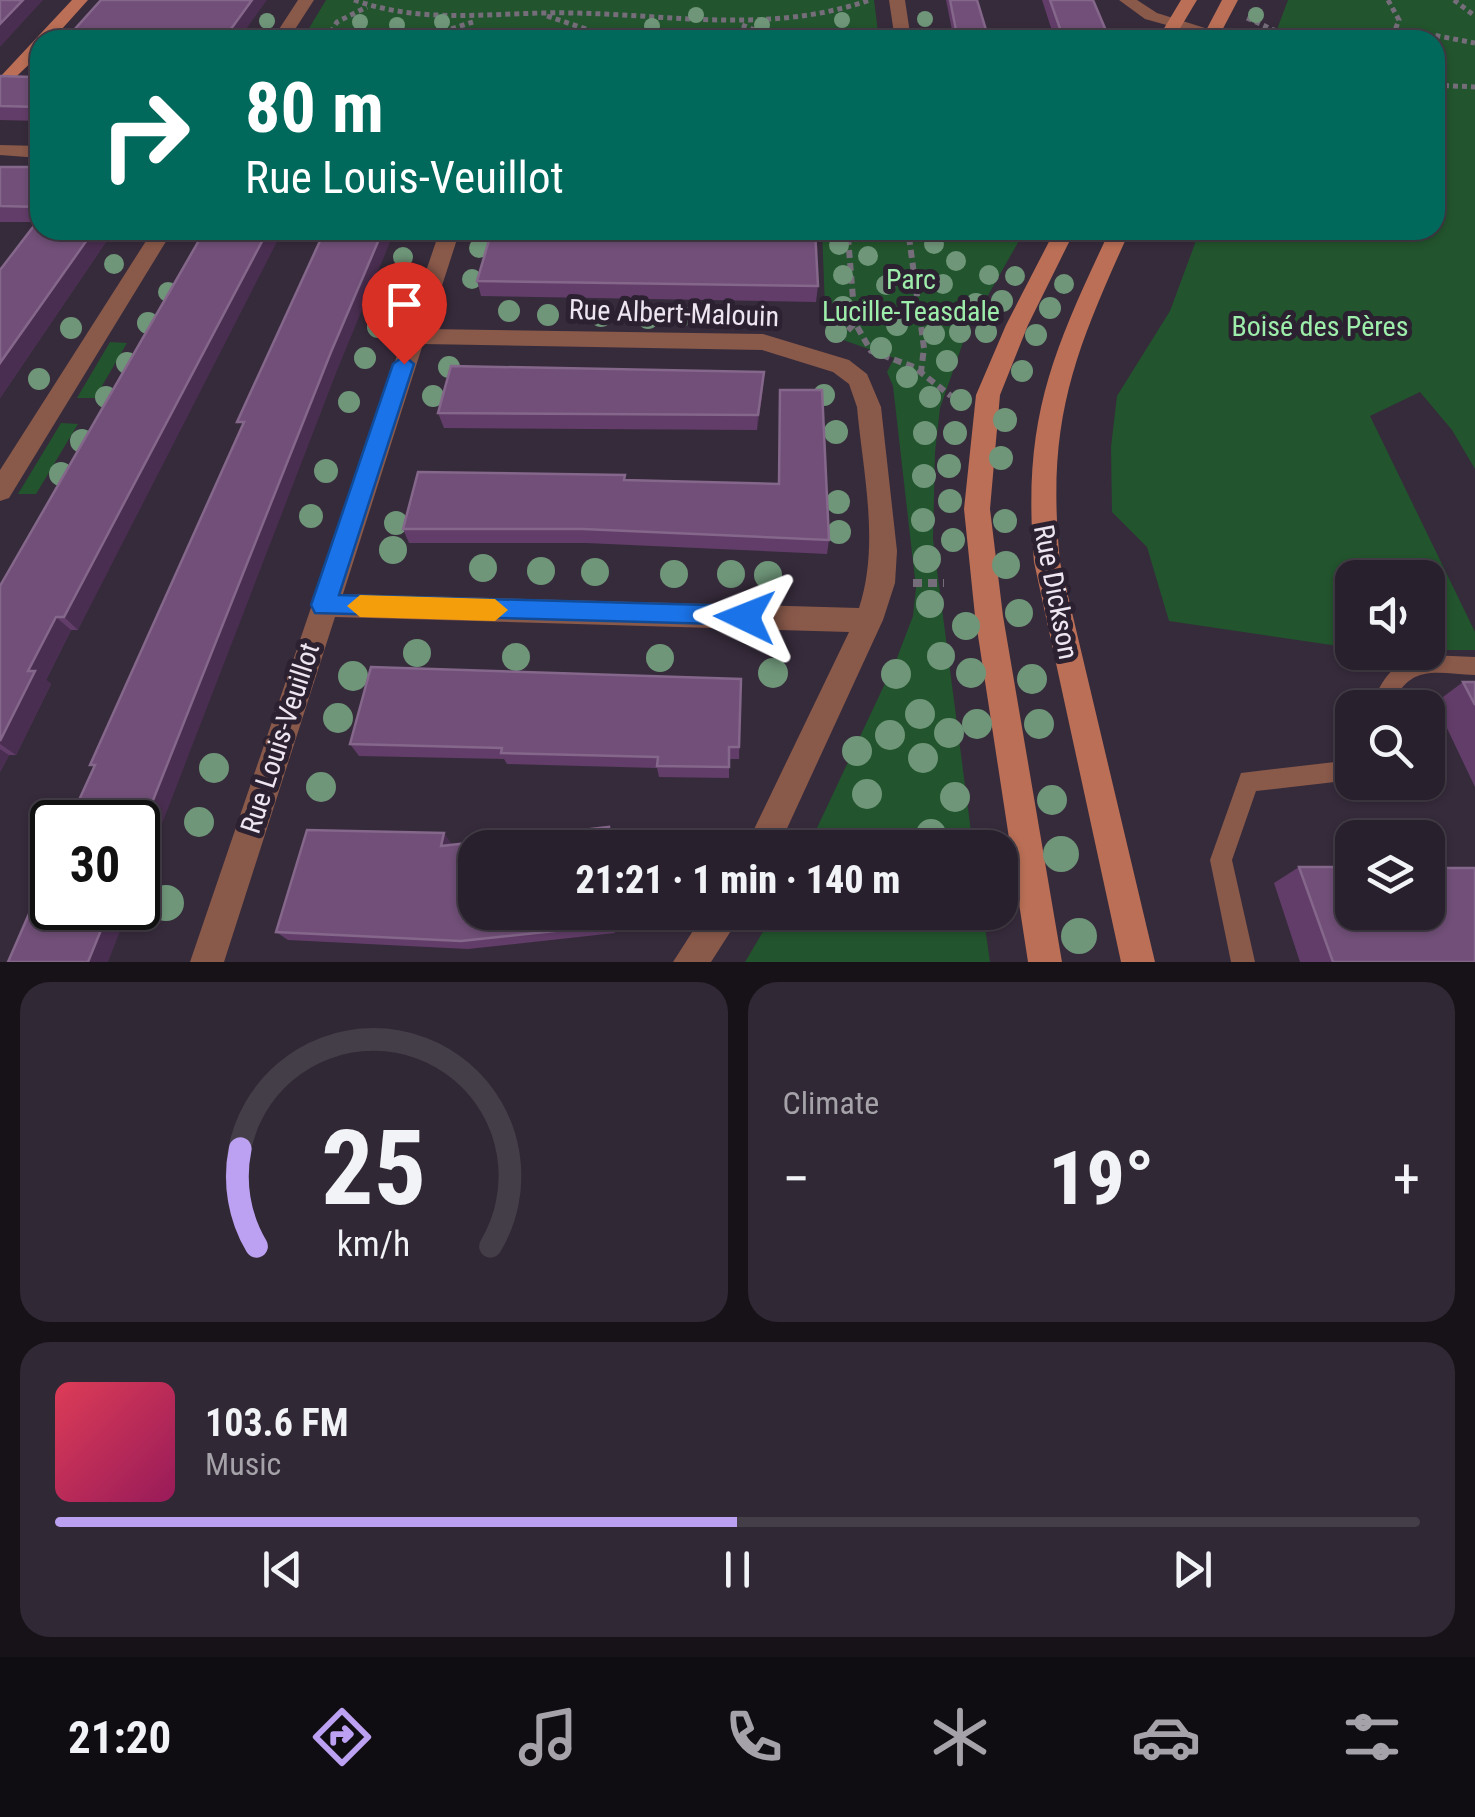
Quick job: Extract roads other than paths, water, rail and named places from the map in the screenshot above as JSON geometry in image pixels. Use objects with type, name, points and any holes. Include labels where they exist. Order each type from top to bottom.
[{"type":"main road","points":[[53,30],[80,0]]},
{"type":"main road","points":[[1172,30],[1189,0]]},
{"type":"main road","points":[[1214,30],[1230,0]]},
{"type":"main road","points":[[0,87],[30,55]]},
{"type":"main road","points":[[1045,962],[989,616],[977,509],[988,395],[1017,325],[1060,240]]},
{"type":"main road","name":"Rue Dickson","points":[[1109,240],[1064,351],[1051,395],[1039,504],[1046,562],[1138,962]]},
{"type":"street","points":[[286,30],[306,0]]},
{"type":"street","points":[[896,0],[901,30]]},
{"type":"street","points":[[1127,0],[1143,12],[1193,30]]},
{"type":"street","points":[[0,150],[30,152]]},
{"type":"street","points":[[0,491],[157,240]]},
{"type":"street","name":"Rue Louis-Veuillot","points":[[207,962],[447,240]]},
{"type":"street","name":"Rue Albert-Malouin","points":[[413,336],[763,342],[791,347],[841,366],[859,380],[869,407],[884,551],[881,583],[869,620],[769,830]]},
{"type":"street","points":[[324,605],[869,620]]},
{"type":"street","points":[[690,962],[713,930]]},
{"type":"lane","points":[[1386,690],[1388,681],[1409,665],[1475,666]]},
{"type":"lane","points":[[1243,962],[1222,860],[1248,781],[1335,772]]},
{"type":"park label","name":"Parc Lucille-Teasdale","points":[[911,295]]},
{"type":"park label","name":"Boisé des Pères","points":[[1320,326]]}]
